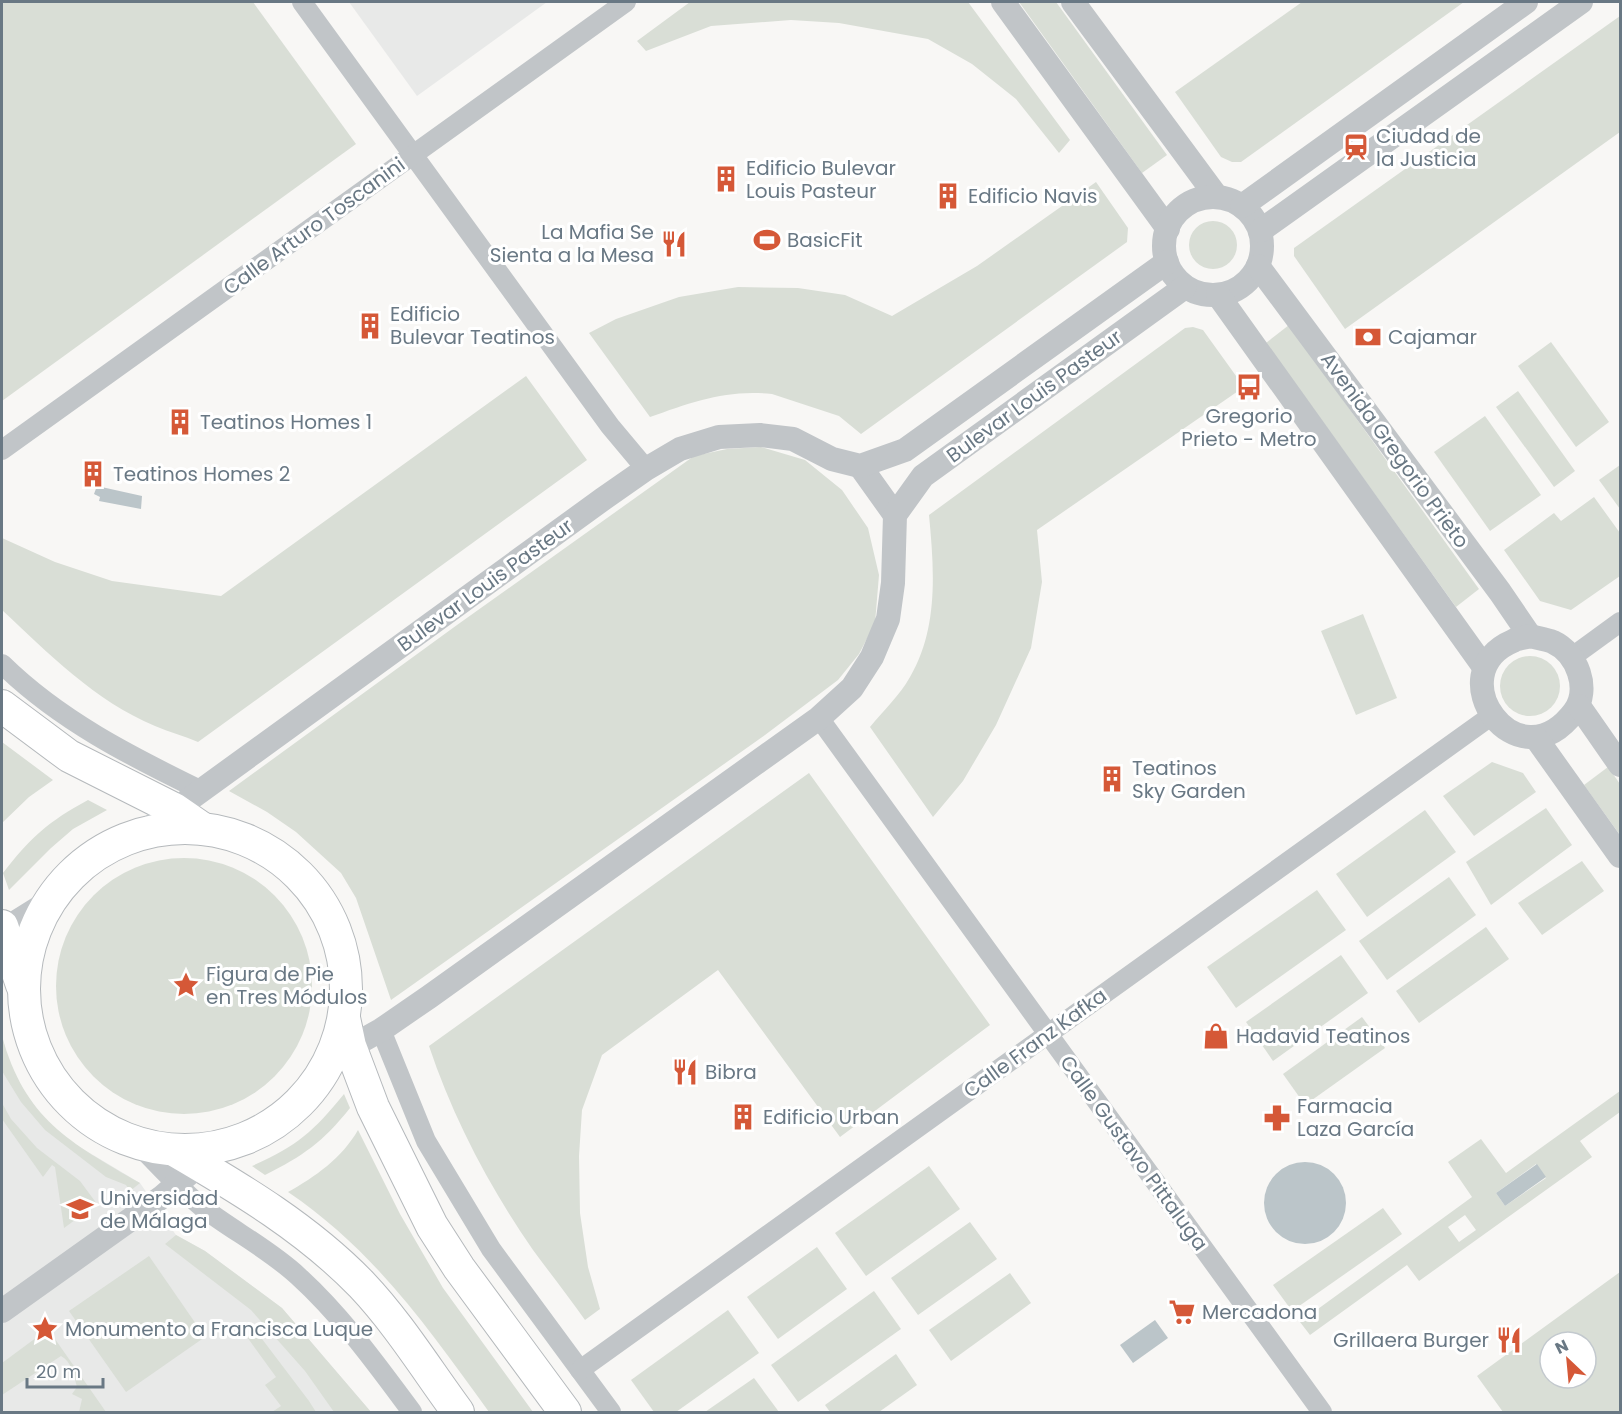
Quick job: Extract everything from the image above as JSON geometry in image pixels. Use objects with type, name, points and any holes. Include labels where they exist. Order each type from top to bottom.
[{"type":"main road","points":[[2,706],[69,756],[174,809],[203,829]]},
{"type":"main road","points":[[23,988],[30,942],[50,901],[68,878],[89,860],[113,845],[140,835],[171,829],[203,829],[237,837],[269,852],[297,873],[320,900],[336,931],[345,965],[346,992],[341,1041],[318,1080],[302,1100],[282,1118],[261,1131],[191,1162]]},
{"type":"main road","points":[[2,929],[23,988],[28,1029],[43,1067],[67,1100],[99,1126],[137,1143],[191,1162],[262,1202],[317,1244],[362,1286],[395,1325],[458,1413]]},
{"type":"main road","points":[[341,1041],[432,1226],[459,1268],[565,1413]]},
{"type":"street","points":[[302,2],[610,426],[646,469]]},
{"type":"street","name":"Calle Arturo Toscanini","points":[[2,450],[626,2]]},
{"type":"street","points":[[1003,2],[1168,229]]},
{"type":"street","points":[[1073,2],[1217,197]]},
{"type":"street","points":[[1242,206],[1526,2]]},
{"type":"street","points":[[1260,231],[1581,2]]},
{"type":"street","points":[[1217,197],[1242,206],[1254,217],[1260,231],[1263,249],[1258,266],[1242,286],[1218,295],[1206,295],[1185,287],[1173,274],[1167,262],[1164,245],[1168,229],[1176,215],[1187,205],[1201,199],[1217,197]]},
{"type":"street","name":"Bulevar Louis Pasteur","points":[[140,835],[646,469],[680,449],[719,437],[760,435],[793,439],[832,459],[860,466],[905,450],[1167,262]]},
{"type":"street","name":"Avenida Gregorio Prieto","points":[[1258,266],[1500,592],[1530,636]]},
{"type":"street","name":"Bulevar Louis Pasteur","points":[[895,515],[923,476],[1185,287]]},
{"type":"street","points":[[1218,295],[1485,667]]},
{"type":"street","points":[[341,1041],[381,1030],[819,718],[852,688],[872,657],[888,619],[895,515],[860,466]]},
{"type":"street","points":[[1572,657],[1620,622]]},
{"type":"street","points":[[1536,738],[1561,726],[1579,706],[1581,689],[1580,673],[1572,657],[1553,642],[1530,636],[1512,641],[1497,651],[1485,667],[1482,689],[1484,700],[1491,716],[1509,731],[1536,738],[1620,856]]},
{"type":"street","points":[[2,664],[20,682],[91,734],[147,765],[202,791]]},
{"type":"street","points":[[1579,706],[1620,765]]},
{"type":"street","name":"Calle Franz Kafka","points":[[580,1370],[1491,716]]},
{"type":"street","name":"Calle Gustavo Pittaluga","points":[[819,718],[1322,1413]]},
{"type":"street","points":[[2,929],[50,901]]},
{"type":"street","points":[[381,1030],[426,1141],[491,1249],[611,1413]]},
{"type":"street","points":[[2,1311],[191,1162],[202,1206],[272,1254],[298,1276],[338,1316],[412,1413]]},
{"type":"shaded area","points":[[2,2],[253,2],[356,144],[2,401]]},
{"type":"shaded area","points":[[349,2],[547,2],[417,96]]},
{"type":"shaded area","points":[[690,2],[968,2],[1070,140],[1059,153],[1016,99],[972,64],[928,39],[839,23],[791,20],[711,26],[646,51],[637,41]]},
{"type":"shaded area","points":[[1019,2],[1056,2],[1167,155],[1142,173]]},
{"type":"shaded area","points":[[1302,2],[1464,2],[1241,162],[1232,162],[1221,157],[1175,92]]},
{"type":"shaded area","points":[[1620,16],[1620,132],[1345,329],[1294,256],[1294,248]]},
{"type":"shaded area","points":[[1096,182],[1128,228],[1127,242],[861,434],[839,416],[772,394],[725,395],[650,417],[589,333],[616,319],[679,297],[738,287],[798,288],[845,295],[892,316],[977,266]]},
{"type":"shaded area","points":[[1208,221],[1218,221],[1230,228],[1237,240],[1237,250],[1230,262],[1218,269],[1208,269],[1193,258],[1189,250],[1189,240],[1200,225]]},
{"type":"shaded area","points":[[1289,325],[1479,589],[1456,607],[1266,343]]},
{"type":"shaded area","points":[[1193,327],[1203,330],[1244,387],[1037,530],[1042,582],[1031,648],[996,725],[963,781],[933,817],[870,727],[906,684],[926,638],[933,577],[929,515],[1185,328]]},
{"type":"shaded area","points":[[1551,342],[1609,422],[1576,447],[1518,366]]},
{"type":"shaded area","points":[[526,376],[587,460],[198,742],[133,716],[92,690],[2,610],[2,538],[55,562],[112,581],[221,596]]},
{"type":"shaded area","points":[[1518,391],[1575,471],[1554,487],[1496,407]]},
{"type":"shaded area","points":[[1485,416],[1541,495],[1490,531],[1434,452]]},
{"type":"shaded area","points":[[761,447],[805,460],[842,490],[868,528],[879,575],[875,623],[859,654],[838,680],[765,735],[391,1000],[356,898],[341,873],[296,832],[267,812],[229,791],[694,456],[727,449]]},
{"type":"shaded area","points":[[1620,465],[1620,509],[1599,480]]},
{"type":"shaded area","points":[[97,486],[142,496],[141,509],[99,501],[100,497],[94,494]]},
{"type":"shaded area","points":[[1594,497],[1620,533],[1620,576],[1571,610],[1540,601],[1504,550],[1554,513],[1561,521]]},
{"type":"shaded area","points":[[1363,614],[1397,698],[1356,715],[1321,631]]},
{"type":"shaded area","points":[[1530,656],[1547,661],[1555,669],[1560,686],[1555,703],[1547,711],[1530,716],[1513,711],[1505,703],[1500,686],[1505,669],[1513,661]]},
{"type":"shaded area","points":[[2,742],[53,780],[29,797],[2,823]]},
{"type":"shaded area","points":[[1492,762],[1523,773],[1536,792],[1474,836],[1443,796]]},
{"type":"shaded area","points":[[1608,767],[1620,784],[1620,835],[1584,785]]},
{"type":"shaded area","points":[[809,773],[990,1025],[840,1137],[718,970],[602,1055],[582,1110],[579,1156],[580,1213],[588,1267],[600,1309],[585,1320],[533,1250],[502,1202],[461,1126],[429,1046]]},
{"type":"shaded area","points":[[88,800],[107,810],[73,829],[9,890],[3,873],[22,850],[51,823]]},
{"type":"shaded area","points":[[1546,808],[1572,845],[1491,905],[1466,862]]},
{"type":"shaded area","points":[[1425,810],[1456,852],[1367,917],[1336,874]]},
{"type":"shaded area","points":[[184,858],[221,864],[244,873],[265,887],[283,905],[302,937],[309,961],[312,986],[306,1023],[297,1046],[283,1067],[265,1085],[233,1104],[209,1111],[184,1114],[147,1108],[124,1099],[103,1085],[85,1067],[66,1035],[59,1011],[56,986],[62,949],[71,926],[85,905],[103,887],[135,868],[159,861]]},
{"type":"shaded area","points":[[1582,861],[1604,891],[1542,935],[1518,903]]},
{"type":"shaded area","points":[[1449,877],[1476,915],[1387,980],[1359,941]]},
{"type":"shaded area","points":[[1317,890],[1346,930],[1236,1008],[1207,967]]},
{"type":"shaded area","points":[[1486,927],[1509,959],[1419,1023],[1396,991]]},
{"type":"shaded area","points":[[1341,955],[1368,993],[1273,1061],[1246,1022]]},
{"type":"shaded area","points":[[1362,1017],[1385,1048],[1305,1105],[1283,1074]]},
{"type":"shaded area","name":"Universidad de Málaga","points":[[2,1036],[9,1063],[24,1091],[43,1118],[68,1140],[140,1183],[176,1235],[205,1251],[282,1308],[371,1412],[2,1412]]},
{"type":"shaded area","points":[[2,1036],[23,1088],[37,1108],[71,1140],[140,1183],[130,1191],[126,1185],[106,1177],[45,1130],[21,1102],[2,1071]]},
{"type":"shaded area","points":[[1620,1091],[1620,1112],[1580,1141],[1592,1157],[1419,1281],[1407,1265],[1310,1335],[1300,1322],[1472,1197],[1448,1162],[1481,1139],[1506,1173]],"holes":[[[1536,1164],[1546,1178],[1505,1206],[1496,1193]],[[1465,1215],[1476,1230],[1459,1242],[1448,1227]]]},
{"type":"shaded area","points":[[344,1094],[350,1108],[312,1147],[265,1175],[252,1166],[281,1152],[303,1137]]},
{"type":"shaded area","points":[[2,1103],[11,1119],[37,1148],[80,1181],[97,1204],[64,1228],[55,1167],[52,1165],[43,1177],[2,1119]]},
{"type":"shaded area","points":[[358,1130],[400,1214],[443,1288],[533,1412],[489,1412],[422,1321],[374,1265],[348,1239],[288,1192],[327,1166],[352,1140]]},
{"type":"shaded area","points":[[1305,1162],[1321,1165],[1334,1174],[1343,1187],[1346,1203],[1343,1219],[1334,1232],[1321,1241],[1305,1244],[1289,1241],[1276,1232],[1267,1219],[1264,1203],[1267,1187],[1276,1174],[1289,1165]]},
{"type":"shaded area","points":[[1537,1164],[1546,1177],[1505,1206],[1496,1193]]},
{"type":"shaded area","points":[[929,1166],[960,1209],[866,1276],[835,1233]]},
{"type":"shaded area","points":[[1383,1208],[1402,1234],[1292,1311],[1273,1285]]},
{"type":"shaded area","points":[[970,1222],[997,1259],[918,1315],[891,1278]]},
{"type":"shaded area","points":[[176,1235],[205,1251],[282,1308],[371,1412],[334,1412],[305,1371],[251,1310],[165,1244]]},
{"type":"shaded area","points":[[817,1247],[847,1289],[778,1339],[747,1297]]},
{"type":"shaded area","points":[[149,1256],[205,1337],[126,1392],[69,1311]]},
{"type":"shaded area","points":[[1620,1272],[1620,1412],[1503,1412],[1477,1376],[1538,1332],[1538,1390],[1598,1390],[1598,1330],[1540,1330]]},
{"type":"shaded area","points":[[1010,1273],[1031,1303],[951,1361],[929,1330]]},
{"type":"shaded area","points":[[874,1291],[901,1329],[798,1402],[771,1365]]},
{"type":"shaded area","points":[[728,1310],[759,1353],[676,1412],[654,1412],[631,1380]]},
{"type":"shaded area","points":[[1155,1320],[1168,1338],[1133,1363],[1120,1345]]},
{"type":"shaded area","points":[[48,1329],[106,1412],[79,1412],[82,1399],[72,1394],[77,1387],[74,1374],[68,1362],[61,1356],[2,1395],[2,1363]]},
{"type":"shaded area","points":[[256,1331],[316,1412],[272,1412],[281,1406],[265,1385],[276,1377],[247,1337]]},
{"type":"shaded area","points":[[896,1354],[917,1385],[879,1412],[830,1412],[825,1405]]},
{"type":"shaded area","points":[[754,1378],[779,1412],[705,1412]]},
{"type":"place","name":"Ciudad de la Justicia","points":[[1356,147]]},
{"type":"place","name":"Edificio Bulevar Louis Pasteur","points":[[726,179]]},
{"type":"place","name":"Edificio Navis","points":[[948,196]]},
{"type":"place","name":"BasicFit","points":[[767,240]]},
{"type":"place","name":"La Mafia Se Sienta a la Mesa","points":[[674,244]]},
{"type":"place","name":"Edificio Bulevar Teatinos","points":[[370,326]]},
{"type":"place","name":"Cajamar","points":[[1368,337]]},
{"type":"place","name":"Gregorio Prieto - Metro","points":[[1249,387]]},
{"type":"place","name":"Teatinos Homes 1","points":[[180,422]]},
{"type":"place","name":"Teatinos Homes 2","points":[[93,474]]},
{"type":"place","name":"Teatinos Sky Garden","points":[[1112,779]]},
{"type":"place","name":"Figura de Pie en Tres Módulos","points":[[186,985]]},
{"type":"place","name":"Hadavid Teatinos","points":[[1216,1036]]},
{"type":"place","name":"Bibra","points":[[685,1072]]},
{"type":"place","name":"Edificio Urban","points":[[743,1117]]},
{"type":"place","name":"Farmacia Laza García","points":[[1277,1118]]},
{"type":"place","name":"Universidad de Málaga","points":[[80,1209]]},
{"type":"place","name":"Mercadona","points":[[1182,1312]]},
{"type":"place","name":"Monumento a Francisca Luque","points":[[45,1329]]},
{"type":"place","name":"Grillaera Burger","points":[[1509,1340]]}]
